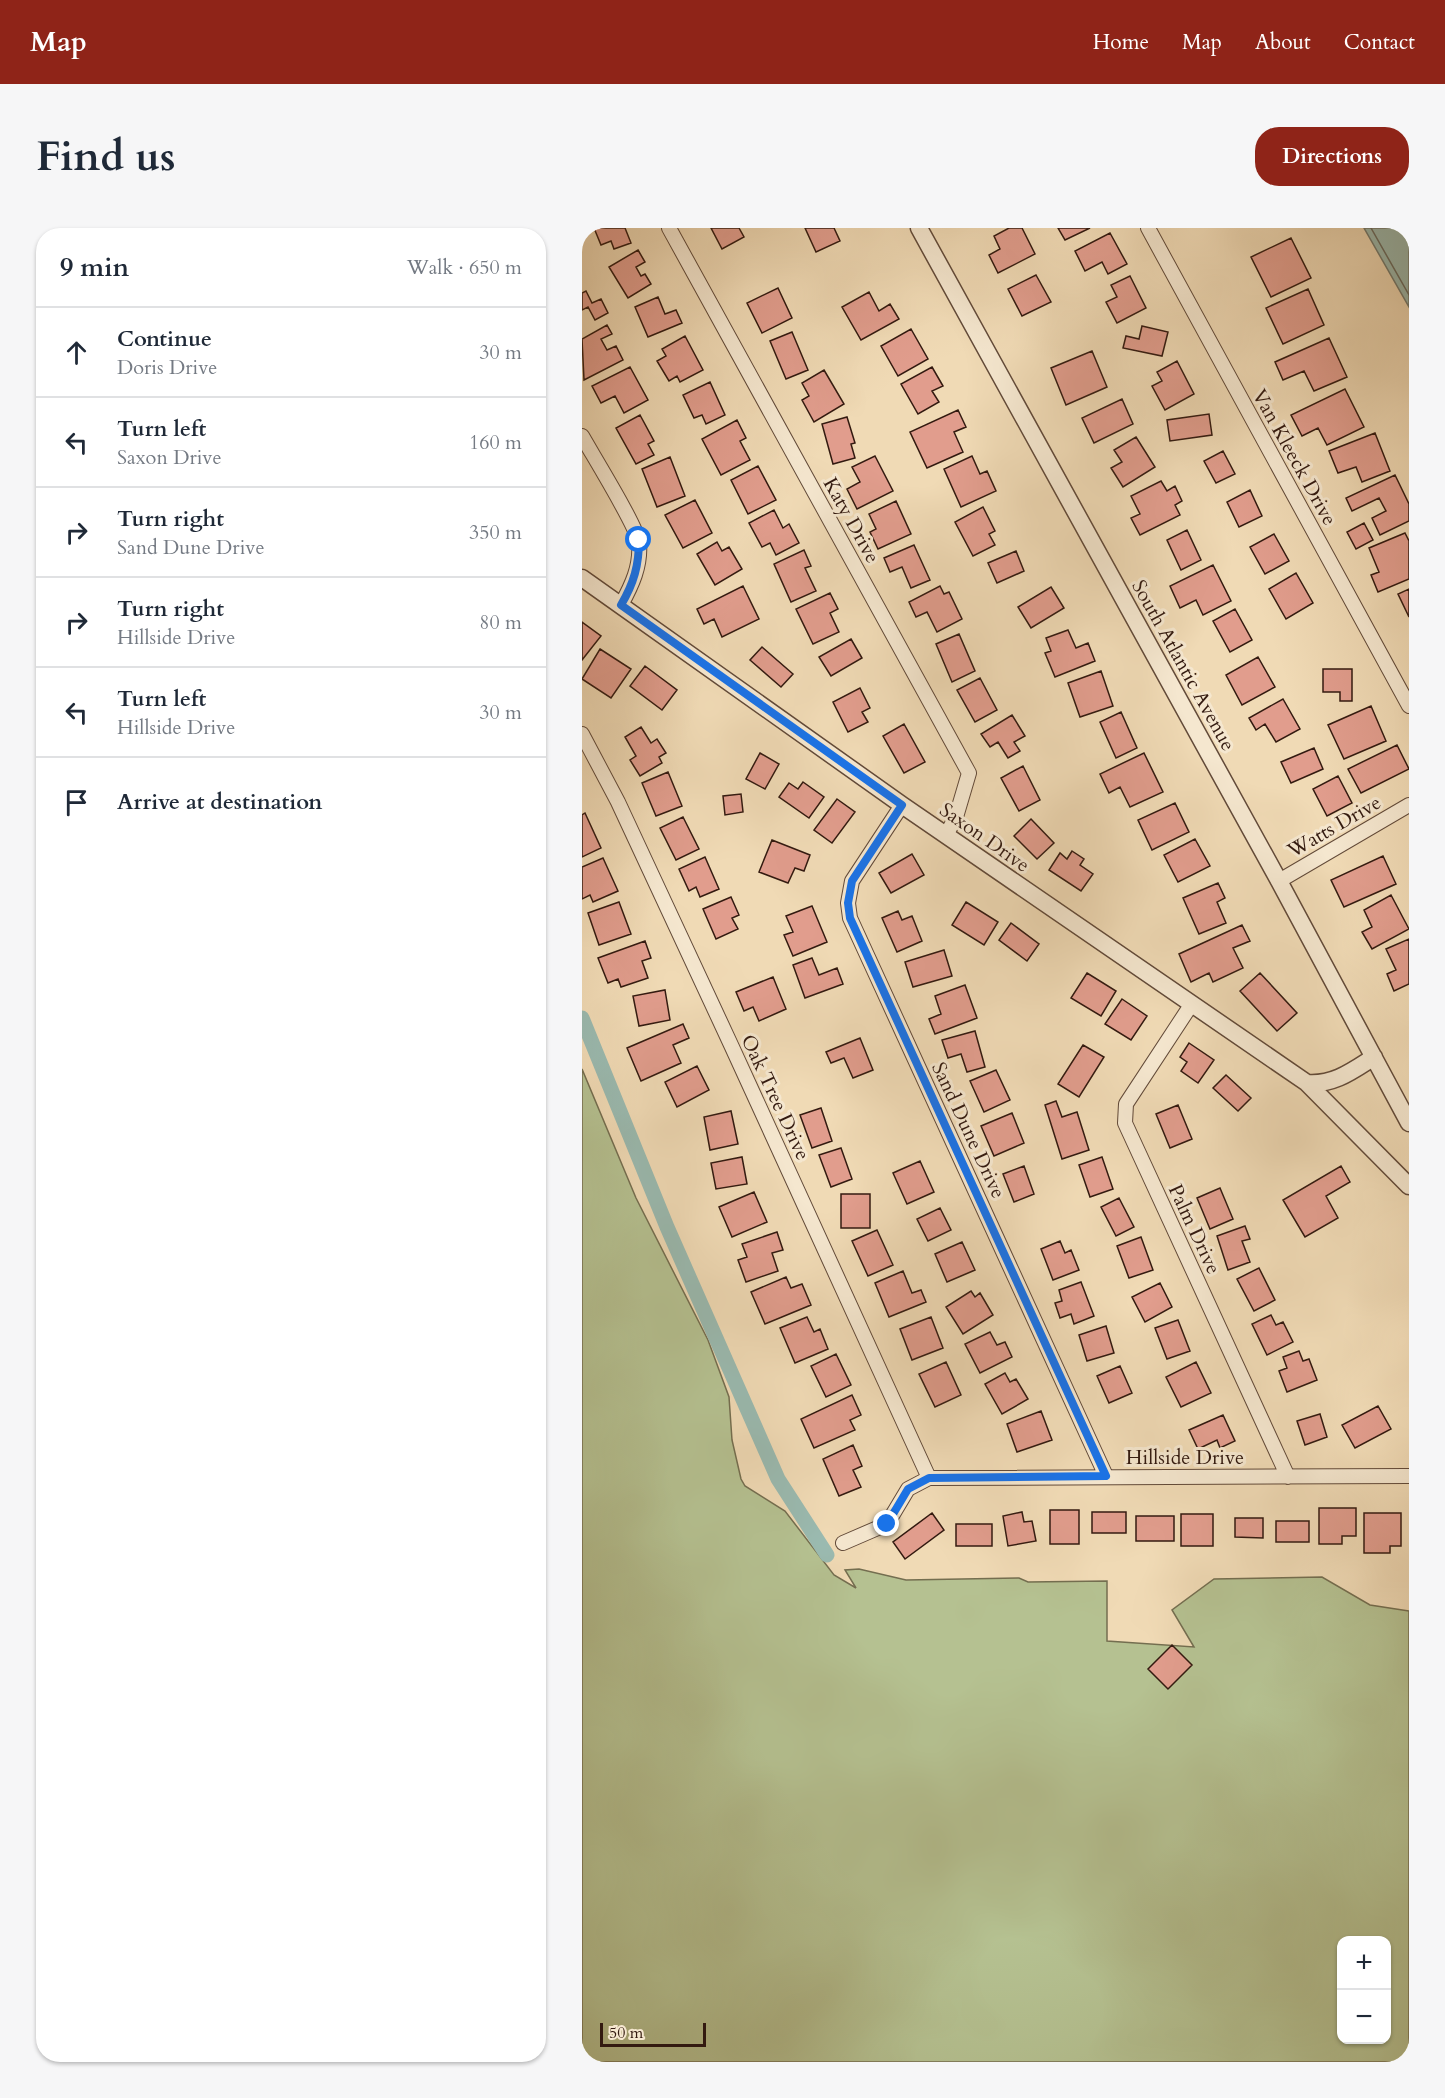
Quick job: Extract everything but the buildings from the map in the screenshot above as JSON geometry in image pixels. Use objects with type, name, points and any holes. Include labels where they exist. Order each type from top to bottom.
[{"type":"street","name":"Katy Drive","points":[[669,228],[969,773],[956,817],[946,835]]},
{"type":"street","name":"South Atlantic Avenue","points":[[919,228],[1279,881],[1409,1123]]},
{"type":"street","name":"Van Kleeck Drive","points":[[1148,228],[1409,706]]},
{"type":"street","points":[[582,436],[639,540],[639,563],[632,586],[621,605]]},
{"type":"street","name":"Saxon Drive","points":[[582,578],[902,805],[1307,1083],[1409,1186]]},
{"type":"street","name":"Oak Tree Drive","points":[[582,734],[618,802],[929,1478]]},
{"type":"street","name":"Sand Dune Drive","points":[[902,805],[852,881],[848,903],[850,918],[1106,1476]]},
{"type":"street","name":"Watts Drive","points":[[1279,881],[1409,805]]},
{"type":"street","name":"Palm Drive","points":[[1191,1005],[1126,1104],[1125,1123],[1288,1477]]},
{"type":"street","points":[[1307,1083],[1322,1084],[1340,1078],[1374,1057]]},
{"type":"street","name":"Hillside Drive","points":[[929,1478],[1409,1476]]},
{"type":"street","points":[[843,1543],[887,1524],[908,1489],[929,1478]]},
{"type":"green space","points":[[582,1069],[636,1198],[708,1340],[729,1397],[732,1440],[741,1479],[745,1486],[785,1511],[834,1575],[856,1588],[845,1570],[859,1569],[906,1580],[1019,1578],[1028,1582],[1107,1581],[1107,1641],[1194,1647],[1172,1610],[1214,1579],[1322,1577],[1370,1605],[1409,1611],[1409,2062],[582,2062]]},
{"type":"water","points":[[1364,228],[1409,228],[1409,307]]},
{"type":"waterway","points":[[582,1018],[667,1227],[778,1479],[827,1555]]},
{"type":"route","points":[[639,540],[639,563],[632,586],[621,605],[902,805],[852,881],[848,903],[850,918],[1106,1476],[929,1478],[908,1489],[887,1524]]}]
